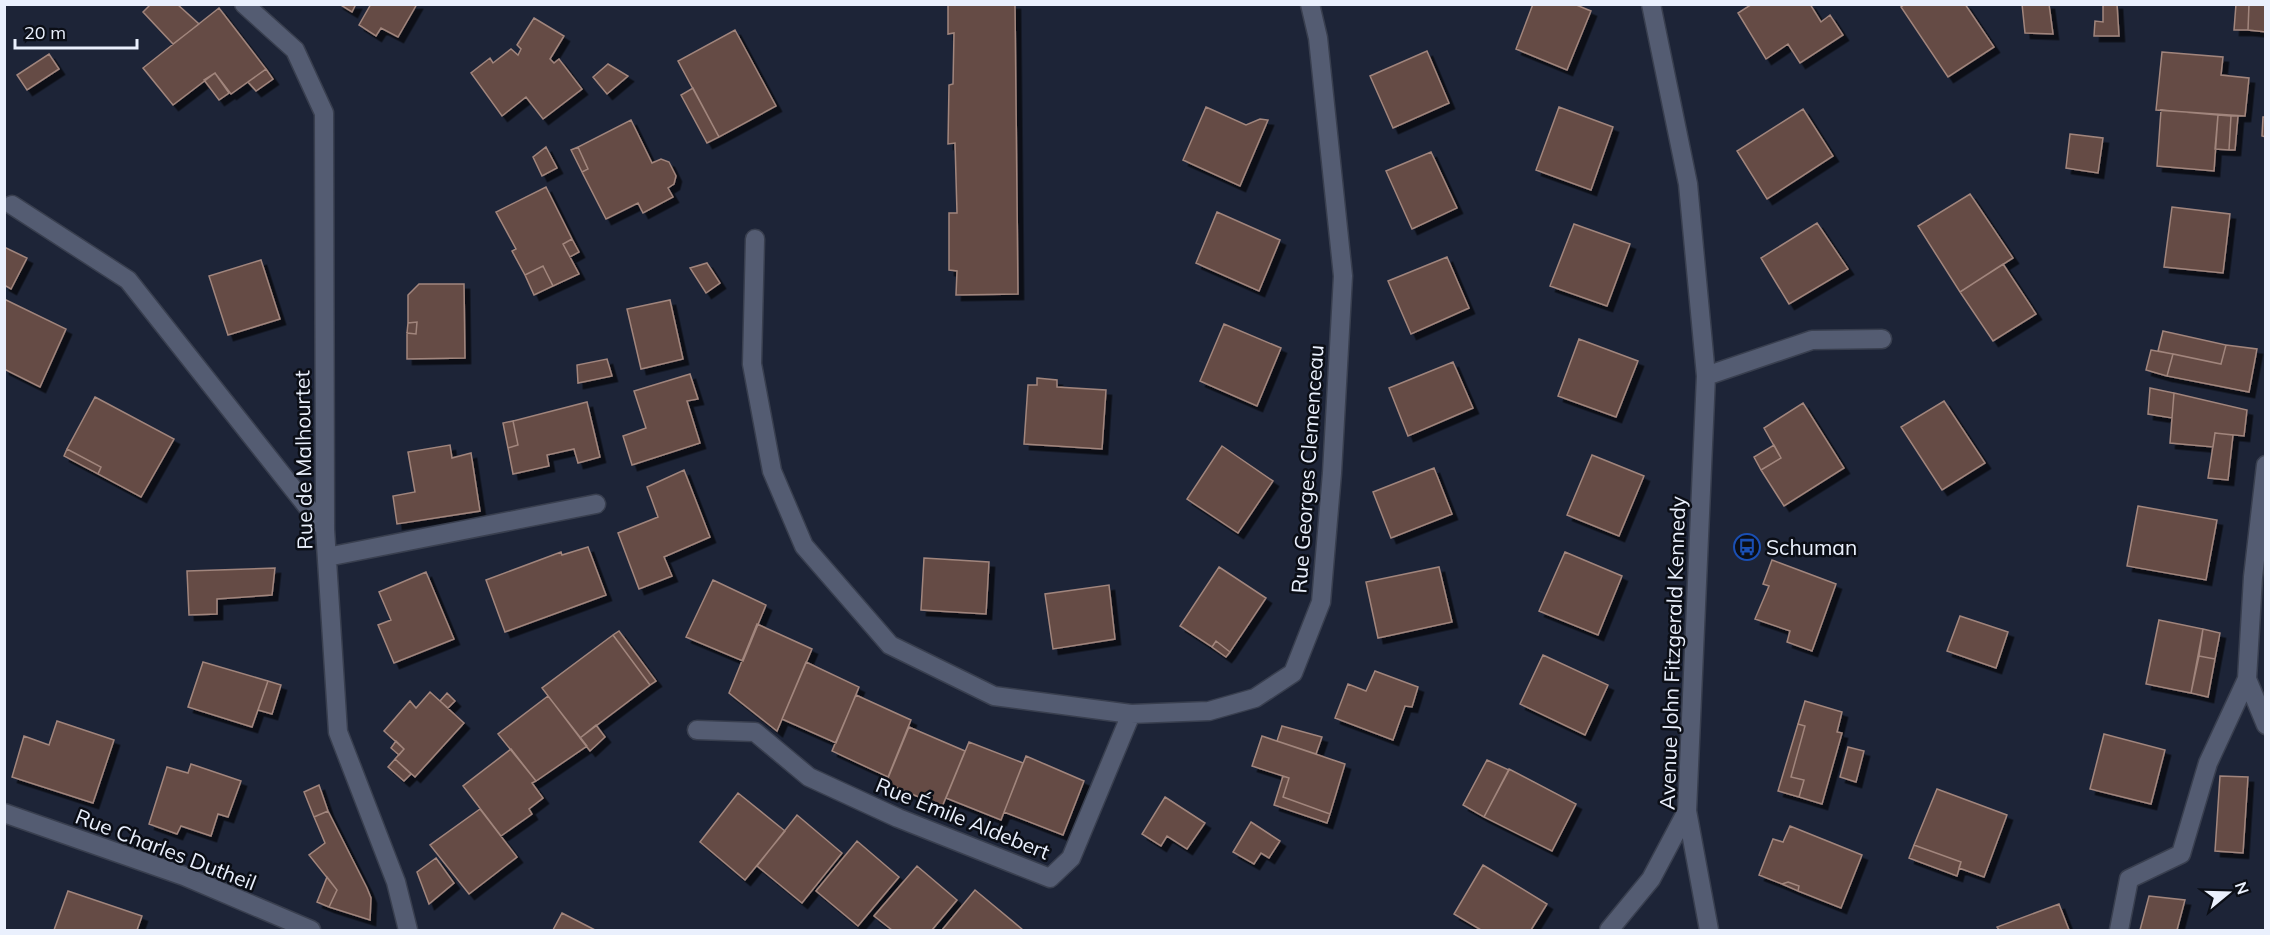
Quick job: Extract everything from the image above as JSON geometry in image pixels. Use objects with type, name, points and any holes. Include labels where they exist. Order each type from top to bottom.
[{"type":"street","name":"Rue de Malhourtet","points":[[244,4],[295,50],[324,113],[325,528],[338,732],[396,882],[408,930]]},
{"type":"street","name":"Rue Georges Clemenceau","points":[[755,239],[752,364],[772,471],[804,546],[890,645],[994,696],[1131,714],[1209,711],[1255,698],[1293,673],[1321,602],[1332,473],[1343,276],[1318,38],[1310,4]]},
{"type":"street","name":"Avenue John Fitzgerald Kennedy","points":[[1651,4],[1688,184],[1706,376],[1687,811],[1708,930]]},
{"type":"street","points":[[12,205],[128,280],[325,528]]},
{"type":"street","points":[[1706,376],[1812,340],[1882,339]]},
{"type":"street","points":[[2119,930],[2129,879],[2181,854],[2208,762],[2247,679],[2253,577],[2265,465]]},
{"type":"street","points":[[327,557],[596,504]]},
{"type":"street","points":[[2247,679],[2265,725]]},
{"type":"street","name":"Rue Émile Aldebert","points":[[697,730],[754,732],[809,777],[898,818],[1050,878],[1071,858],[1131,714]]},
{"type":"street","points":[[1608,930],[1651,879],[1687,811]]},
{"type":"street","name":"Rue Charles Dutheil","points":[[4,813],[184,876],[311,930]]},
{"type":"building","points":[[151,4],[177,4],[199,24],[173,44],[143,12]]},
{"type":"building","points":[[339,4],[356,4],[352,12]]},
{"type":"building","points":[[371,4],[417,4],[398,37],[381,28],[376,36],[359,25]]},
{"type":"building","points":[[948,4],[1015,4],[1018,294],[956,295],[957,271],[949,270],[949,213],[957,213],[955,143],[948,144],[949,85],[953,84],[954,33],[948,34]]},
{"type":"building","points":[[1533,4],[1574,4],[1591,11],[1567,70],[1516,49]]},
{"type":"building","points":[[1752,4],[1810,4],[1821,22],[1830,15],[1843,35],[1800,63],[1788,44],[1766,59],[1738,13]]},
{"type":"building","points":[[1905,4],[1965,4],[1994,47],[1948,77],[1901,7]]},
{"type":"building","points":[[2022,4],[2049,4],[2053,34],[2025,33]]},
{"type":"building","points":[[2103,4],[2117,4],[2119,36],[2094,36],[2095,21],[2103,22]]},
{"type":"building","points":[[2236,4],[2249,4],[2248,30],[2234,30]]},
{"type":"building","points":[[2249,4],[2266,4],[2266,32],[2248,30]]},
{"type":"building","points":[[219,8],[266,69],[231,94],[215,73],[173,105],[143,68]]},
{"type":"building","points":[[534,18],[564,36],[550,59],[554,63],[559,59],[582,89],[543,119],[526,97],[502,116],[471,73],[490,58],[493,63],[511,49],[518,55],[521,49],[517,45]]},
{"type":"building","points":[[735,30],[776,106],[719,137],[678,61]]},
{"type":"building","points":[[1427,51],[1449,103],[1393,128],[1370,76]]},
{"type":"building","points":[[2162,52],[2223,57],[2221,75],[2249,78],[2245,116],[2156,110]]},
{"type":"building","points":[[49,54],[59,69],[27,90],[17,75]]},
{"type":"building","points":[[608,64],[628,76],[607,94],[593,77]]},
{"type":"building","points":[[266,69],[273,79],[256,91],[248,82]]},
{"type":"building","points":[[215,73],[229,93],[219,100],[204,80]]},
{"type":"building","points":[[693,88],[719,137],[707,143],[681,95]]},
{"type":"building","points":[[1206,107],[1246,125],[1260,119],[1268,120],[1240,186],[1183,160]]},
{"type":"building","points":[[1559,107],[1613,127],[1591,190],[1536,170]]},
{"type":"building","points":[[1803,109],[1833,156],[1767,199],[1737,151]]},
{"type":"building","points":[[2161,110],[2218,115],[2214,171],[2157,166]]},
{"type":"building","points":[[2218,115],[2231,116],[2229,150],[2215,149]]},
{"type":"building","points":[[2231,116],[2238,116],[2235,150],[2229,150]]},
{"type":"building","points":[[2263,117],[2266,117],[2266,137],[2262,136]]},
{"type":"building","points":[[631,120],[652,163],[661,159],[669,162],[676,176],[674,184],[668,188],[673,197],[643,213],[638,203],[606,219],[582,172],[588,169],[578,147]]},
{"type":"building","points":[[2070,134],[2103,138],[2098,173],[2066,168]]},
{"type":"building","points":[[546,147],[557,168],[542,176],[533,157]]},
{"type":"building","points":[[578,147],[588,169],[582,172],[571,150]]},
{"type":"building","points":[[1431,152],[1457,208],[1412,229],[1386,171]]},
{"type":"building","points":[[546,187],[572,239],[563,244],[579,274],[553,286],[543,266],[525,275],[512,251],[516,249],[496,212]]},
{"type":"building","points":[[1970,194],[2013,258],[1960,292],[1918,226]]},
{"type":"building","points":[[2172,207],[2230,214],[2223,273],[2164,267]]},
{"type":"building","points":[[1217,212],[1280,240],[1259,291],[1196,263]]},
{"type":"building","points":[[1817,223],[1848,269],[1789,304],[1761,258]]},
{"type":"building","points":[[1574,224],[1630,244],[1607,306],[1550,286]]},
{"type":"building","points":[[572,239],[579,252],[570,257],[563,244]]},
{"type":"building","points":[[4,247],[27,258],[11,289],[4,285]]},
{"type":"building","points":[[1447,257],[1469,308],[1411,334],[1388,281]]},
{"type":"building","points":[[261,260],[280,319],[228,335],[209,276]]},
{"type":"building","points":[[707,263],[720,283],[706,293],[690,268]]},
{"type":"building","points":[[2003,264],[2036,314],[1993,341],[1960,292]]},
{"type":"building","points":[[543,266],[553,286],[534,295],[525,275]]},
{"type":"building","points":[[419,284],[464,284],[465,358],[407,359],[407,333],[416,334],[417,322],[408,323],[408,295]]},
{"type":"building","points":[[4,299],[66,329],[40,387],[4,369]]},
{"type":"building","points":[[670,300],[683,359],[641,369],[627,309]]},
{"type":"building","points":[[417,322],[416,334],[407,333],[408,323]]},
{"type":"building","points":[[1224,324],[1281,348],[1257,406],[1200,381]]},
{"type":"building","points":[[2163,331],[2226,345],[2221,364],[2158,351]]},
{"type":"building","points":[[1579,339],[1638,361],[1616,417],[1558,396]]},
{"type":"building","points":[[2226,345],[2257,349],[2249,392],[2167,376],[2173,354],[2221,364]]},
{"type":"building","points":[[2151,350],[2173,354],[2167,376],[2146,370]]},
{"type":"building","points":[[607,359],[612,376],[578,383],[577,365]]},
{"type":"building","points":[[1453,362],[1473,408],[1408,436],[1389,388]]},
{"type":"building","points":[[690,374],[698,399],[687,401],[700,443],[632,465],[623,436],[646,428],[634,391]]},
{"type":"building","points":[[1037,378],[1057,380],[1057,387],[1106,390],[1102,449],[1024,444],[1028,385],[1037,385]]},
{"type":"building","points":[[2150,388],[2174,393],[2172,418],[2148,414]]},
{"type":"building","points":[[2174,393],[2247,410],[2244,436],[2215,433],[2213,447],[2170,443]]},
{"type":"building","points":[[95,397],[174,439],[141,497],[98,474],[101,467],[67,449]]},
{"type":"building","points":[[1944,401],[1985,463],[1942,490],[1901,427]]},
{"type":"building","points":[[587,402],[600,457],[578,463],[574,449],[547,455],[549,466],[513,474],[508,448],[518,445],[513,421]]},
{"type":"building","points":[[1803,403],[1844,468],[1784,506],[1761,470],[1781,458],[1764,428]]},
{"type":"building","points":[[513,421],[518,445],[508,448],[503,423]]},
{"type":"building","points":[[2215,433],[2233,435],[2228,480],[2208,478]]},
{"type":"building","points":[[450,445],[452,458],[471,453],[480,511],[397,524],[393,496],[415,492],[408,452]]},
{"type":"building","points":[[1774,445],[1781,458],[1761,470],[1754,457]]},
{"type":"building","points":[[1222,446],[1273,481],[1238,533],[1187,499]]},
{"type":"building","points":[[67,449],[101,467],[98,474],[64,456]]},
{"type":"building","points":[[1592,455],[1644,476],[1619,536],[1567,515]]},
{"type":"building","points":[[1434,468],[1452,514],[1391,538],[1373,492]]},
{"type":"building","points":[[684,470],[710,537],[664,557],[672,576],[639,589],[618,533],[658,517],[647,487]]},
{"type":"building","points":[[2138,506],[2217,520],[2206,580],[2127,566]]},
{"type":"building","points":[[588,547],[606,595],[505,632],[486,580],[561,552],[562,555]]},
{"type":"building","points":[[1565,552],[1622,576],[1598,635],[1539,611]]},
{"type":"building","points":[[924,558],[989,562],[986,614],[921,610]]},
{"type":"building","points":[[1772,560],[1836,584],[1812,651],[1787,642],[1790,631],[1755,619],[1769,586],[1763,584]]},
{"type":"building","points":[[1219,567],[1266,598],[1230,652],[1216,641],[1212,647],[1180,626]]},
{"type":"building","points":[[1439,567],[1452,622],[1378,638],[1366,582]]},
{"type":"building","points":[[275,568],[272,595],[217,599],[217,614],[189,615],[187,571]]},
{"type":"building","points":[[426,572],[454,639],[394,663],[378,625],[391,620],[379,592]]},
{"type":"building","points":[[713,580],[766,605],[743,661],[686,637]]},
{"type":"building","points":[[1109,585],[1115,639],[1053,649],[1045,594]]},
{"type":"building","points":[[1960,616],[2008,632],[1996,668],[1947,651]]},
{"type":"building","points":[[2159,620],[2203,629],[2191,693],[2146,684]]},
{"type":"building","points":[[757,624],[812,649],[777,731],[729,693]]},
{"type":"building","points":[[2203,629],[2220,633],[2215,659],[2199,656]]},
{"type":"building","points":[[619,631],[656,681],[650,685],[613,635]]},
{"type":"building","points":[[613,635],[650,685],[580,738],[542,688]]},
{"type":"building","points":[[1216,641],[1230,652],[1226,657],[1212,647]]},
{"type":"building","points":[[1543,655],[1608,685],[1585,735],[1520,704]]},
{"type":"building","points":[[2199,656],[2215,659],[2208,697],[2191,693]]},
{"type":"building","points":[[203,662],[268,681],[252,727],[188,707]]},
{"type":"building","points":[[806,662],[859,687],[836,743],[782,719]]},
{"type":"building","points":[[1375,671],[1418,687],[1412,707],[1405,706],[1393,740],[1335,718],[1348,684],[1366,691]]},
{"type":"building","points":[[268,681],[281,685],[272,714],[258,710]]},
{"type":"building","points":[[430,692],[464,723],[415,777],[395,759],[404,749],[384,731],[410,701],[416,708]]},
{"type":"building","points":[[447,693],[455,701],[448,708],[440,701]]},
{"type":"building","points":[[856,695],[911,720],[888,777],[832,751]]},
{"type":"building","points":[[548,696],[587,746],[536,781],[498,734]]},
{"type":"building","points":[[1805,701],[1842,712],[1837,732],[1842,733],[1822,804],[1799,797],[1804,780],[1791,777],[1805,726],[1798,724]]},
{"type":"building","points":[[57,721],[114,740],[93,803],[12,777],[24,736],[49,745]]},
{"type":"building","points":[[1798,724],[1805,726],[1791,777],[1804,780],[1799,797],[1778,791]]},
{"type":"building","points":[[596,725],[605,737],[590,751],[580,738]]},
{"type":"building","points":[[1282,726],[1322,737],[1316,754],[1277,741]]},
{"type":"building","points":[[909,727],[965,751],[942,807],[886,783]]},
{"type":"building","points":[[2104,734],[2165,750],[2151,804],[2090,789]]},
{"type":"building","points":[[1262,736],[1345,764],[1330,814],[1283,797],[1289,778],[1252,766]]},
{"type":"building","points":[[396,741],[404,749],[399,755],[391,748]]},
{"type":"building","points":[[969,742],[1023,763],[1001,820],[946,798]]},
{"type":"building","points":[[1848,747],[1864,751],[1856,782],[1840,777]]},
{"type":"building","points":[[511,749],[536,781],[532,783],[543,798],[529,809],[532,814],[501,836],[463,786]]},
{"type":"building","points":[[1026,756],[1084,781],[1063,835],[1004,812]]},
{"type":"building","points":[[395,759],[411,774],[404,781],[388,767]]},
{"type":"building","points":[[1487,760],[1509,770],[1484,817],[1463,805]]},
{"type":"building","points":[[191,764],[241,781],[228,817],[218,814],[211,836],[181,826],[177,834],[149,824],[167,767],[188,773]]},
{"type":"building","points":[[1509,769],[1576,804],[1552,851],[1484,817]]},
{"type":"building","points":[[1283,776],[1289,778],[1283,797],[1330,814],[1327,823],[1274,805]]},
{"type":"building","points":[[2220,776],[2248,777],[2243,853],[2215,851]]},
{"type":"building","points":[[319,785],[328,811],[314,817],[304,792]]},
{"type":"building","points":[[1937,789],[2007,815],[1984,877],[1959,868],[1961,862],[1914,845]]},
{"type":"building","points":[[738,793],[785,831],[745,880],[700,842]]},
{"type":"building","points":[[1165,797],[1205,823],[1187,849],[1167,836],[1161,846],[1142,834]]},
{"type":"building","points":[[480,809],[517,857],[469,894],[430,845]]},
{"type":"building","points":[[328,811],[371,898],[370,920],[329,907],[337,890],[309,855],[325,843],[314,817]]},
{"type":"building","points":[[797,815],[842,853],[802,903],[757,866]]},
{"type":"building","points":[[1251,822],[1280,841],[1269,858],[1261,853],[1254,864],[1233,852]]},
{"type":"building","points":[[1790,826],[1862,855],[1841,908],[1798,891],[1799,886],[1788,882],[1782,884],[1759,875],[1773,839],[1783,842]]},
{"type":"building","points":[[857,841],[899,877],[858,926],[816,891]]},
{"type":"building","points":[[1914,845],[1961,862],[1957,876],[1909,858]]},
{"type":"building","points":[[436,858],[454,883],[429,904],[417,872]]},
{"type":"building","points":[[1483,865],[1547,904],[1531,930],[1481,930],[1454,914]]},
{"type":"building","points":[[917,866],[957,900],[932,930],[892,930],[874,916]]},
{"type":"building","points":[[327,877],[337,890],[329,907],[317,902]]},
{"type":"building","points":[[1788,882],[1799,886],[1798,891],[1782,884]]},
{"type":"building","points":[[975,890],[1023,930],[942,930]]},
{"type":"building","points":[[68,891],[142,916],[137,930],[54,930]]},
{"type":"building","points":[[2149,896],[2185,900],[2177,930],[2140,930]]},
{"type":"building","points":[[2059,904],[2069,930],[1999,930],[1997,927]]},
{"type":"building","points":[[562,913],[595,930],[553,930]]},
{"type":"place","name":"Schuman","points":[[1747,547]]}]
